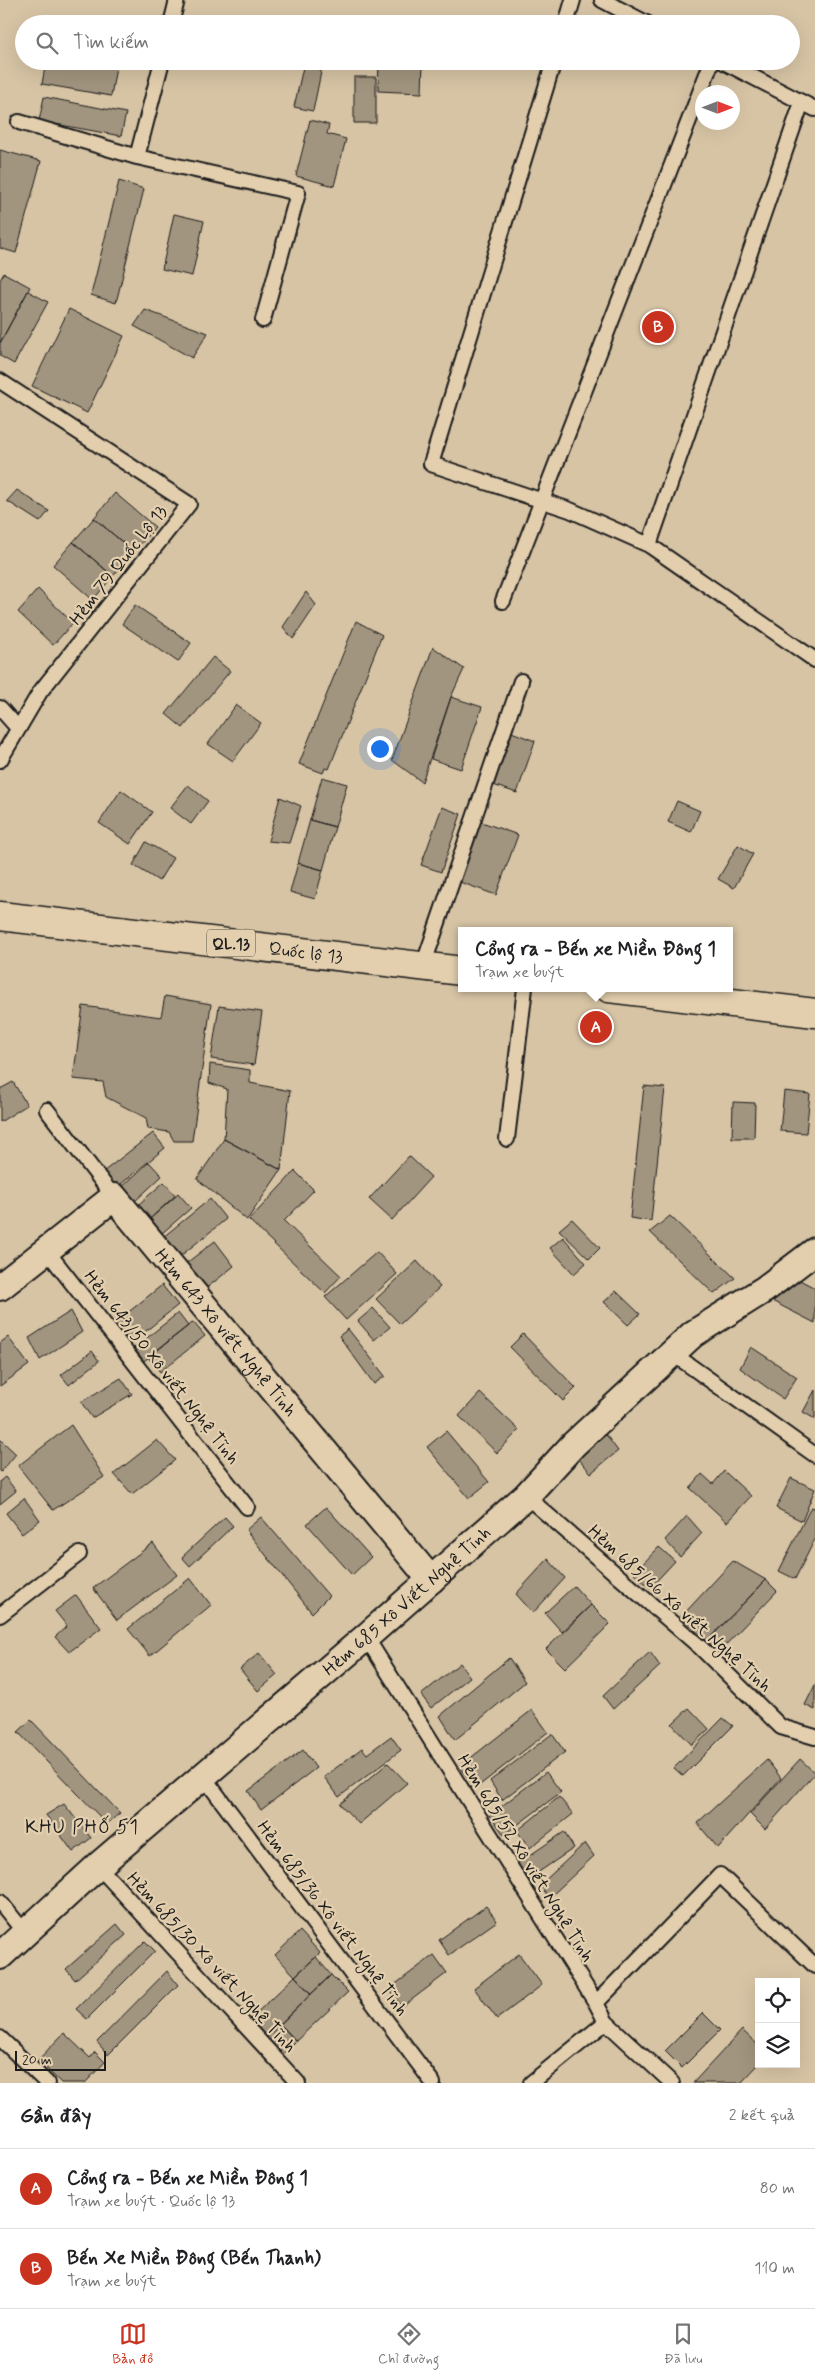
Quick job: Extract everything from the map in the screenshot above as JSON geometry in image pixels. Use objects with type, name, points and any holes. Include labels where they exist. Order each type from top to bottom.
[{"type":"main road","name":"Quốc lộ 13","points":[[0,916],[458,970]]},
{"type":"main road","points":[[643,992],[815,1012]]},
{"type":"street","points":[[0,1286],[114,1197]]},
{"type":"street","name":"Hẻm 643 Xô viết Nghệ Tĩnh","points":[[114,1197],[431,1580]]},
{"type":"street","name":"Hẻm 685 Xô Viết Nghệ Tĩnh","points":[[0,1956],[98,1866],[366,1637],[526,1496],[574,1444],[693,1334],[765,1289],[815,1251]]},
{"type":"lane","points":[[173,15],[177,0]]},
{"type":"lane","points":[[569,15],[573,0]]},
{"type":"lane","points":[[602,0],[631,15]]},
{"type":"lane","points":[[137,157],[160,70]]},
{"type":"lane","points":[[551,70],[431,464],[541,500],[649,545],[815,660]]},
{"type":"lane","points":[[503,601],[708,70]]},
{"type":"lane","points":[[649,545],[809,105],[740,70]]},
{"type":"lane","points":[[19,122],[137,157],[298,193],[262,320]]},
{"type":"lane","name":"Hẻm 79 Quốc Lộ 13","points":[[0,381],[189,504],[40,692],[17,728],[0,760]]},
{"type":"lane","points":[[423,966],[521,682]]},
{"type":"lane","points":[[0,708],[17,728]]},
{"type":"lane","points":[[507,1138],[525,992]]},
{"type":"lane","points":[[47,1110],[114,1197]]},
{"type":"lane","name":"Hẻm 643/50 Xô viết Nghệ Tĩnh","points":[[46,1251],[247,1507]]},
{"type":"lane","points":[[672,1353],[815,1455]]},
{"type":"lane","name":"Hẻm 685/66 Xô viết Nghệ Tĩnh","points":[[526,1496],[700,1647],[781,1727],[815,1737]]},
{"type":"lane","points":[[0,1614],[79,1554]]},
{"type":"lane","name":"Hẻm 685/52 Xô viết Nghệ Tĩnh","points":[[366,1637],[596,2003],[606,2022],[672,2083]]},
{"type":"lane","name":"Hẻm 685/36 Xô viết Nghệ Tĩnh","points":[[203,1776],[433,2083]]},
{"type":"lane","name":"Hẻm 685/30 Xô viết Nghệ Tĩnh","points":[[98,1866],[298,2083]]},
{"type":"lane","points":[[596,2003],[720,1875],[815,1966]]},
{"type":"lane","points":[[0,1902],[25,1933]]},
{"type":"lane","points":[[531,2083],[606,2022]]},
{"type":"lane","points":[[0,2038],[47,2083]]},
{"type":"building","points":[[44,70],[115,70],[111,96],[42,84]]},
{"type":"building","points":[[302,70],[321,70],[313,111],[294,107]]},
{"type":"building","points":[[379,70],[423,70],[422,93],[378,91]]},
{"type":"building","points":[[354,77],[376,77],[376,123],[354,123]]},
{"type":"building","points":[[44,97],[126,113],[121,136],[39,121]]},
{"type":"building","points":[[310,120],[329,125],[327,134],[346,139],[334,186],[296,176]]},
{"type":"building","points":[[0,150],[41,161],[16,253],[0,248]]},
{"type":"building","points":[[119,181],[144,189],[116,303],[91,295]]},
{"type":"building","points":[[174,214],[204,221],[192,276],[162,269]]},
{"type":"building","points":[[4,273],[30,287],[0,343],[0,280]]},
{"type":"building","points":[[28,291],[48,302],[14,364],[0,356],[0,343]]},
{"type":"building","points":[[69,309],[124,336],[87,413],[32,386]]},
{"type":"building","points":[[145,310],[208,333],[192,358],[134,326]]},
{"type":"building","points":[[17,490],[49,511],[40,522],[7,501]]},
{"type":"building","points":[[115,493],[155,527],[134,552],[94,518]]},
{"type":"building","points":[[94,518],[134,552],[113,576],[73,542]]},
{"type":"building","points":[[73,542],[113,576],[93,600],[53,565]]},
{"type":"building","points":[[38,589],[73,623],[53,645],[18,612]]},
{"type":"building","points":[[306,592],[316,605],[293,639],[283,627]]},
{"type":"building","points":[[135,605],[191,643],[178,662],[122,624]]},
{"type":"building","points":[[356,621],[382,635],[329,769],[325,768],[323,773],[299,764]]},
{"type":"building","points":[[433,647],[464,669],[451,697],[422,782],[392,760]]},
{"type":"building","points":[[213,657],[230,671],[183,728],[166,714]]},
{"type":"building","points":[[451,697],[482,707],[461,769],[431,759]]},
{"type":"building","points":[[236,705],[261,723],[233,761],[208,744]]},
{"type":"building","points":[[509,731],[535,741],[517,793],[490,784]]},
{"type":"building","points":[[322,777],[347,784],[335,827],[310,820]]},
{"type":"building","points":[[188,785],[208,801],[191,824],[170,808]]},
{"type":"building","points":[[121,790],[152,812],[130,844],[99,823]]},
{"type":"building","points":[[280,797],[301,806],[289,843],[268,841]]},
{"type":"building","points":[[677,801],[700,811],[691,832],[668,822]]},
{"type":"building","points":[[442,807],[461,814],[441,872],[421,865]]},
{"type":"building","points":[[310,820],[335,827],[323,870],[298,863]]},
{"type":"building","points":[[479,821],[518,835],[496,895],[457,881]]},
{"type":"building","points":[[146,842],[173,858],[159,881],[133,865]]},
{"type":"building","points":[[738,845],[753,854],[734,888],[718,879]]},
{"type":"building","points":[[298,863],[323,870],[315,899],[290,892]]},
{"type":"building","points":[[165,996],[211,1004],[192,1141],[174,1141],[169,1132],[148,1129],[146,1118],[106,1097],[103,1082],[73,1079],[83,1006],[161,1017]]},
{"type":"building","points":[[219,1006],[262,1012],[254,1065],[211,1059]]},
{"type":"building","points":[[210,1064],[250,1070],[250,1083],[290,1091],[281,1170],[224,1139],[227,1089],[209,1083]]},
{"type":"building","points":[[13,1082],[27,1105],[0,1122],[0,1089]]},
{"type":"building","points":[[644,1086],[665,1088],[651,1221],[630,1218]]},
{"type":"building","points":[[784,1091],[810,1094],[806,1133],[780,1131]]},
{"type":"building","points":[[733,1102],[755,1103],[754,1138],[732,1138]]},
{"type":"building","points":[[153,1133],[165,1148],[116,1188],[103,1172]]},
{"type":"building","points":[[224,1139],[281,1170],[247,1220],[197,1179]]},
{"type":"building","points":[[409,1156],[431,1177],[392,1220],[369,1199]]},
{"type":"building","points":[[149,1162],[162,1176],[133,1203],[120,1189]]},
{"type":"building","points":[[295,1171],[314,1190],[284,1221],[341,1276],[325,1293],[249,1220]]},
{"type":"building","points":[[164,1182],[176,1196],[143,1225],[131,1211]]},
{"type":"building","points":[[178,1193],[191,1208],[153,1241],[141,1227]]},
{"type":"building","points":[[210,1199],[226,1219],[173,1262],[157,1242]]},
{"type":"building","points":[[670,1216],[735,1278],[714,1294],[650,1232]]},
{"type":"building","points":[[572,1219],[600,1248],[589,1259],[559,1230]]},
{"type":"building","points":[[563,1237],[586,1263],[574,1274],[550,1248]]},
{"type":"building","points":[[215,1241],[234,1266],[199,1294],[180,1268]]},
{"type":"building","points":[[377,1252],[397,1274],[346,1320],[325,1297]]},
{"type":"building","points":[[417,1261],[440,1287],[400,1324],[376,1299]]},
{"type":"building","points":[[792,1276],[815,1288],[815,1323],[768,1299]]},
{"type":"building","points":[[162,1285],[178,1305],[131,1343],[115,1323]]},
{"type":"building","points":[[616,1291],[640,1314],[628,1325],[604,1302]]},
{"type":"building","points":[[373,1308],[390,1327],[374,1340],[358,1321]]},
{"type":"building","points":[[71,1311],[82,1332],[40,1360],[29,1338]]},
{"type":"building","points":[[178,1313],[188,1326],[144,1361],[134,1348]]},
{"type":"building","points":[[193,1322],[205,1336],[160,1372],[148,1357]]},
{"type":"building","points":[[348,1329],[385,1376],[374,1384],[339,1336]]},
{"type":"building","points":[[523,1334],[576,1388],[563,1401],[510,1347]]},
{"type":"building","points":[[8,1337],[29,1365],[0,1386],[0,1343]]},
{"type":"building","points":[[751,1347],[797,1377],[783,1399],[740,1368]]},
{"type":"building","points":[[92,1351],[99,1361],[69,1385],[61,1375]]},
{"type":"building","points":[[121,1378],[132,1394],[92,1418],[81,1402]]},
{"type":"building","points":[[815,1390],[815,1419],[803,1412]]},
{"type":"building","points":[[480,1393],[519,1430],[497,1453],[459,1416]]},
{"type":"building","points":[[71,1425],[104,1477],[53,1510],[18,1466]]},
{"type":"building","points":[[446,1431],[489,1482],[469,1498],[427,1447]]},
{"type":"building","points":[[606,1435],[618,1451],[591,1473],[578,1458]]},
{"type":"building","points":[[0,1439],[16,1454],[1,1472],[0,1471]]},
{"type":"building","points":[[157,1440],[175,1460],[132,1494],[114,1474]]},
{"type":"building","points":[[724,1471],[751,1496],[727,1522],[690,1488],[702,1474],[713,1484]]},
{"type":"building","points":[[5,1477],[16,1491],[0,1504],[0,1481]]},
{"type":"building","points":[[791,1478],[815,1489],[802,1521],[776,1508]]},
{"type":"building","points":[[24,1498],[40,1520],[22,1534],[6,1513]]},
{"type":"building","points":[[326,1507],[371,1557],[352,1575],[307,1524]]},
{"type":"building","points":[[811,1507],[815,1508],[815,1539],[795,1579],[779,1571]]},
{"type":"building","points":[[687,1516],[702,1533],[680,1557],[665,1540]]},
{"type":"building","points":[[225,1517],[233,1526],[190,1566],[182,1557]]},
{"type":"building","points":[[261,1517],[329,1596],[312,1613],[246,1530]]},
{"type":"building","points":[[153,1543],[177,1575],[117,1620],[93,1588]]},
{"type":"building","points":[[659,1547],[675,1561],[650,1588],[634,1573]]},
{"type":"building","points":[[548,1559],[565,1578],[533,1613],[516,1594]]},
{"type":"building","points":[[733,1561],[766,1580],[707,1641],[681,1617]]},
{"type":"building","points":[[190,1578],[211,1605],[150,1656],[128,1629]]},
{"type":"building","points":[[766,1580],[777,1591],[719,1652],[707,1641]]},
{"type":"building","points":[[574,1586],[591,1605],[562,1632],[545,1613]]},
{"type":"building","points":[[76,1595],[101,1628],[69,1652],[55,1637],[67,1626],[55,1611]]},
{"type":"building","points":[[591,1605],[610,1624],[565,1668],[546,1649]]},
{"type":"building","points":[[650,1652],[660,1666],[613,1709],[603,1696]]},
{"type":"building","points":[[259,1653],[277,1675],[258,1691],[240,1669]]},
{"type":"building","points":[[509,1658],[525,1682],[455,1740],[440,1716]]},
{"type":"building","points":[[460,1663],[470,1677],[431,1708],[421,1695]]},
{"type":"building","points":[[815,1685],[815,1710],[805,1705]]},
{"type":"building","points":[[689,1708],[709,1729],[692,1745],[672,1724]]},
{"type":"building","points":[[532,1710],[548,1732],[476,1788],[459,1767]]},
{"type":"building","points":[[723,1718],[733,1726],[683,1776],[674,1768]]},
{"type":"building","points":[[31,1720],[120,1813],[107,1824],[18,1732]]},
{"type":"building","points":[[552,1734],[565,1752],[502,1800],[490,1781]]},
{"type":"building","points":[[391,1736],[401,1750],[339,1797],[324,1777],[362,1748],[367,1754]]},
{"type":"building","points":[[303,1750],[316,1768],[261,1810],[248,1791]]},
{"type":"building","points":[[800,1759],[815,1773],[765,1829],[750,1814]]},
{"type":"building","points":[[767,1760],[781,1778],[718,1848],[697,1823]]},
{"type":"building","points":[[388,1763],[407,1783],[359,1824],[340,1804]]},
{"type":"building","points":[[546,1772],[561,1792],[504,1835],[490,1815]]},
{"type":"building","points":[[559,1797],[573,1814],[530,1848],[517,1831]]},
{"type":"building","points":[[64,1804],[91,1838],[73,1852],[46,1815]]},
{"type":"building","points":[[564,1832],[574,1848],[527,1880],[517,1864]]},
{"type":"building","points":[[585,1843],[594,1856],[549,1898],[540,1885]]},
{"type":"building","points":[[486,1906],[497,1921],[449,1955],[439,1940]]},
{"type":"building","points":[[117,1924],[126,1935],[75,1980],[66,1969]]},
{"type":"building","points":[[300,1931],[320,1953],[295,1976],[275,1955]]},
{"type":"building","points":[[145,1941],[155,1951],[87,2019],[76,2009]]},
{"type":"building","points":[[519,1954],[542,1985],[497,2019],[474,1988]]},
{"type":"building","points":[[434,1955],[447,1973],[402,2007],[389,1989]]},
{"type":"building","points":[[316,1957],[331,1975],[311,1994],[295,1976]]},
{"type":"building","points":[[167,1971],[178,1985],[108,2055],[97,2042]]},
{"type":"building","points":[[331,1975],[348,1992],[296,2041],[280,2024]]},
{"type":"building","points":[[295,1976],[311,1994],[263,2041],[246,2023]]},
{"type":"building","points":[[703,2013],[720,2030],[682,2068],[665,2051]]},
{"type":"building","points":[[280,2024],[296,2041],[277,2060],[263,2041]]},
{"type":"building","points":[[742,2030],[755,2042],[755,2068],[741,2083],[693,2083]]},
{"type":"building","points":[[64,2033],[90,2058],[95,2052],[105,2062],[85,2083],[61,2083],[38,2060]]},
{"type":"place","name":"Bến Xe Miền Đông (Bến Thanh)","points":[[658,327]]},
{"type":"place","name":"Cổng ra - Bến xe Miền Đông 1","points":[[596,1027]]},
{"type":"district","name":"KHU PHỐ 51","points":[[82,1826]]}]
